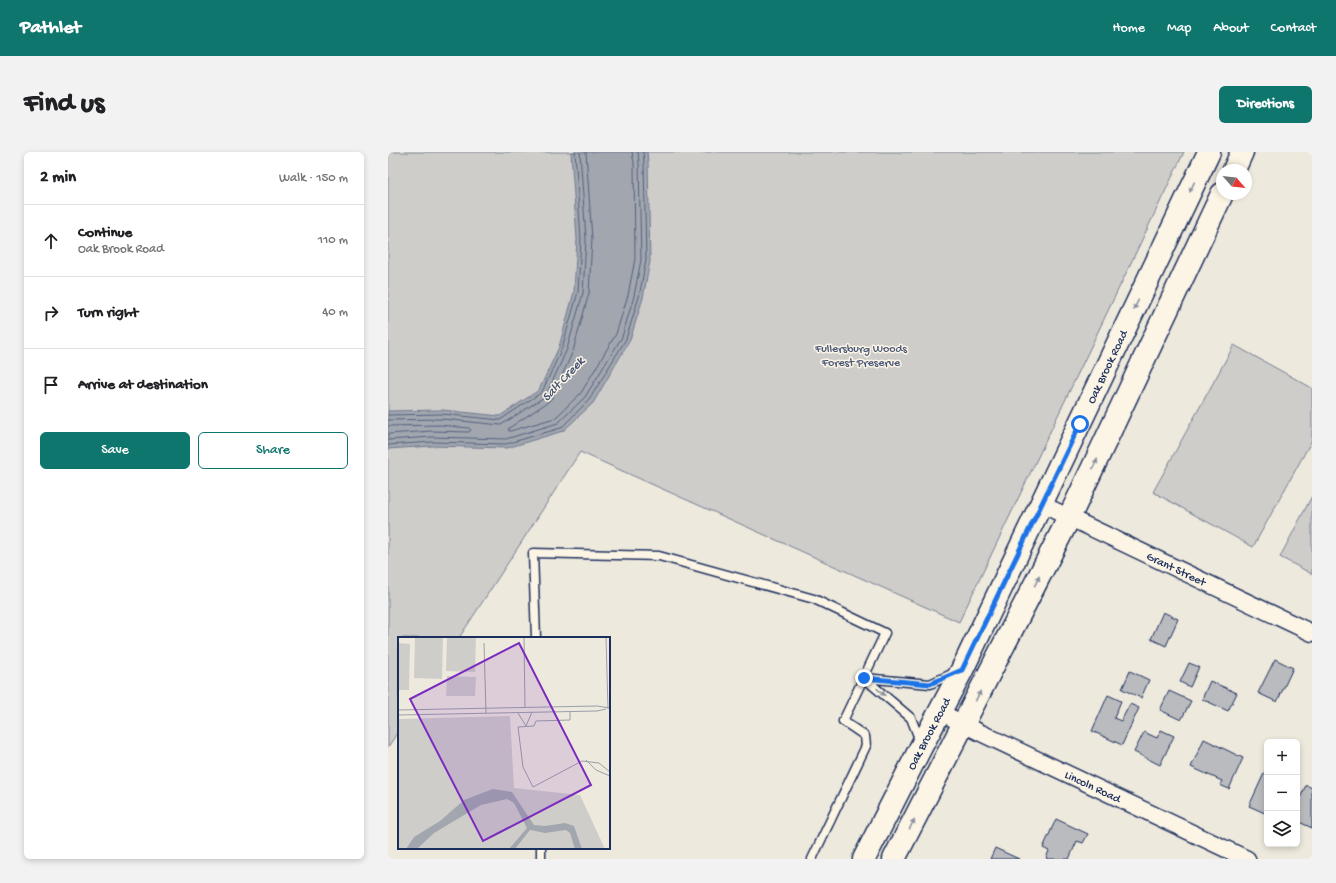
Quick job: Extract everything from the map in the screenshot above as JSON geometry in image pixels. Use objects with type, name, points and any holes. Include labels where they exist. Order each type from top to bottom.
[{"type":"main road","name":"Oak Brook Road","points":[[864,859],[962,670],[1209,152]]},
{"type":"main road","points":[[1237,164],[1242,152]]},
{"type":"main road","points":[[894,859],[1069,518],[1219,200]]},
{"type":"street","name":"Grant Street","points":[[1041,504],[1312,634]]},
{"type":"street","name":"Lincoln Road","points":[[940,712],[1246,859]]},
{"type":"lane","points":[[536,637],[533,553],[659,556],[814,598],[885,633],[843,721],[865,736],[866,746],[812,859]]},
{"type":"lane","points":[[864,678],[930,684],[962,670]]},
{"type":"lane","points":[[864,678],[910,718],[922,745]]},
{"type":"green space","name":"Fullersburg Woods Forest Preserve","points":[[388,152],[1184,152],[959,622],[580,452],[460,637],[398,637],[398,732],[388,747]]},
{"type":"green space","points":[[1234,345],[1312,388],[1312,440],[1253,547],[1153,492]]},
{"type":"green space","points":[[1312,496],[1312,574],[1280,557]]},
{"type":"water","name":"Salt Creek","points":[[571,152],[647,152],[648,161],[650,261],[643,298],[630,340],[593,403],[563,431],[507,448],[432,446],[388,449],[388,411],[442,410],[500,416],[539,390],[559,347],[574,292],[577,239]]},
{"type":"building","points":[[1163,612],[1178,619],[1166,646],[1151,639]]},
{"type":"building","points":[[1275,659],[1293,668],[1277,702],[1258,693]]},
{"type":"building","points":[[1189,663],[1199,667],[1190,687],[1180,682]]},
{"type":"building","points":[[1130,671],[1149,680],[1141,698],[1122,689]]},
{"type":"building","points":[[1210,681],[1237,693],[1228,711],[1202,699]]},
{"type":"building","points":[[1169,691],[1191,701],[1181,720],[1160,710]]},
{"type":"building","points":[[1108,695],[1121,701],[1114,718],[1121,721],[1130,704],[1139,708],[1122,745],[1092,731]]},
{"type":"building","points":[[1161,730],[1174,736],[1160,765],[1134,752],[1144,732],[1157,738]]},
{"type":"building","points":[[1204,739],[1243,758],[1229,789],[1220,785],[1222,781],[1191,767]]},
{"type":"building","points":[[1264,774],[1264,813],[1249,806]]},
{"type":"building","points":[[1306,785],[1312,788],[1312,828],[1300,822],[1300,798]]},
{"type":"building","points":[[1056,819],[1088,834],[1083,843],[1077,841],[1069,859],[1046,858],[1049,851],[1043,848]]},
{"type":"building","points":[[995,848],[1019,859],[990,859]]},
{"type":"route","points":[[864,678],[930,684],[962,670],[1080,424]]}]
